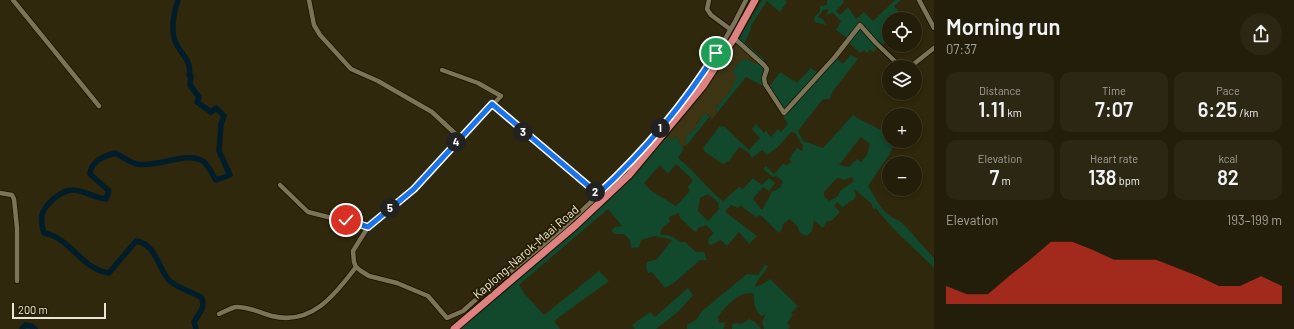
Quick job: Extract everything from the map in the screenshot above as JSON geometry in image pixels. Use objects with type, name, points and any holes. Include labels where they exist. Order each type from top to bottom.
[{"type":"highway","name":"Kaplong-Narok-Maai Road","points":[[454,329],[582,219],[629,175],[654,140],[699,91],[734,38],[755,0]]},
{"type":"street","points":[[13,0],[99,106]]},
{"type":"street","points":[[309,0],[314,25],[320,35],[351,69],[378,81],[432,112],[460,138]]},
{"type":"street","points":[[709,0],[707,9],[711,15],[730,29]]},
{"type":"street","points":[[442,70],[500,93],[501,96],[460,138],[414,189],[368,227],[353,251],[356,267],[369,276],[397,283],[428,296],[436,304],[443,315],[449,318],[472,303],[598,194],[654,140],[712,59],[746,0]]},
{"type":"street","points":[[919,0],[934,28]]},
{"type":"street","points":[[734,38],[764,64],[767,69],[764,78],[765,84],[784,113],[835,57],[849,36],[860,25],[894,60]]},
{"type":"street","points":[[919,60],[934,48]]},
{"type":"street","points":[[692,87],[699,91]]},
{"type":"street","points":[[492,104],[598,194]]},
{"type":"street","points":[[280,185],[308,212],[368,227]]},
{"type":"street","points":[[0,193],[12,195],[14,199],[17,228],[17,281]]},
{"type":"street","points":[[219,314],[236,307],[280,317],[304,314],[321,306],[331,298],[356,267]]},
{"type":"green space","points":[[762,0],[785,0],[787,2],[780,12],[767,1],[751,26],[751,30],[746,39],[745,43],[764,59],[764,62],[738,40]]},
{"type":"green space","points":[[827,0],[843,0],[844,2],[836,11],[840,15],[848,7],[856,19],[864,12],[873,21],[882,12],[882,45],[881,46],[868,33],[864,25],[861,24],[847,38],[836,30],[841,21],[833,13],[826,15],[829,10],[828,9],[823,10],[818,17],[823,19],[826,25],[815,22],[814,17],[820,12],[820,6],[827,5]]},
{"type":"green space","points":[[895,0],[901,0],[894,6],[899,12],[882,12]]},
{"type":"green space","points":[[860,27],[878,47],[873,52],[870,49],[867,53],[864,50],[860,53],[848,42]]},
{"type":"green space","points":[[851,55],[858,59],[833,91],[830,99],[823,99],[798,131],[803,141],[823,148],[853,115],[882,131],[882,148],[892,148],[888,156],[882,156],[882,165],[868,186],[883,210],[903,224],[934,258],[934,268],[897,232],[876,208],[873,209],[872,204],[854,189],[856,196],[853,200],[842,207],[837,202],[834,206],[840,212],[831,221],[827,221],[823,228],[814,220],[812,231],[807,236],[800,233],[797,226],[790,219],[783,224],[779,233],[762,216],[759,215],[756,217],[740,205],[738,208],[731,205],[725,212],[757,236],[749,244],[739,232],[727,246],[721,240],[711,245],[708,243],[709,238],[714,233],[706,225],[698,228],[695,232],[680,218],[679,213],[669,217],[670,222],[662,228],[660,235],[668,235],[680,242],[685,242],[696,252],[704,252],[707,260],[700,260],[675,282],[665,288],[652,272],[648,273],[646,268],[647,262],[657,259],[672,240],[655,236],[641,240],[639,247],[631,248],[630,240],[624,234],[615,234],[611,231],[615,227],[622,226],[608,209],[519,285],[524,293],[544,315],[599,271],[609,281],[554,321],[560,329],[459,329],[632,178],[668,136],[671,140],[676,136],[684,148],[678,158],[723,201],[739,187],[743,189],[753,178],[762,185],[769,178],[775,183],[769,191],[763,187],[753,199],[762,210],[772,192],[781,187],[783,181],[776,176],[773,177],[763,169],[766,166],[774,174],[783,164],[787,165],[792,162],[789,159],[797,148],[802,151],[803,146],[795,133],[791,132],[779,146],[767,155],[762,150],[752,158],[748,152],[739,147],[729,161],[723,164],[705,152],[703,148],[720,126],[725,127],[749,150],[760,138],[752,129],[756,124],[764,133],[766,131],[771,137],[778,129],[781,132],[788,124],[781,114],[783,115],[836,58],[843,64]],"holes":[[[861,137],[870,144],[867,155],[861,162],[857,159],[849,167],[839,165]],[[676,164],[693,180],[688,187],[690,191],[676,206],[650,190],[644,183],[660,165],[668,174]],[[852,177],[854,181],[840,191],[838,196],[829,201],[824,196],[824,192],[837,178],[844,180]],[[708,194],[718,202],[719,209],[708,221],[698,211],[700,198]]]},
{"type":"green space","points":[[746,59],[756,64],[758,61],[765,69],[762,79],[763,84],[761,85],[746,77],[717,113],[716,108],[731,90],[732,71],[741,60]]},
{"type":"green space","points":[[811,68],[817,72],[785,111],[769,87],[780,72],[797,83]]},
{"type":"green space","points":[[705,113],[710,116],[687,145],[685,141],[687,135],[696,128],[696,125]]},
{"type":"green space","points":[[765,265],[768,266],[755,287],[770,279],[798,306],[791,313],[793,315],[787,323],[790,327],[788,329],[764,329],[762,322],[766,314],[761,316],[755,306],[754,294],[749,293],[744,294],[734,300],[718,317],[719,323],[724,322],[725,326],[723,329],[687,329],[687,325],[697,319],[702,311],[747,274],[758,275]]},
{"type":"green space","points":[[688,288],[693,295],[679,311],[656,329],[635,329],[632,325],[650,312],[655,317]]},
{"type":"green space","points":[[749,319],[755,322],[761,329],[732,329],[732,324],[742,324]]},
{"type":"sand","points":[[736,43],[758,61],[756,64],[746,59],[741,60],[732,71],[737,77],[731,90],[716,108],[717,113],[712,119],[708,114],[705,114],[696,124],[696,128],[687,135],[685,141],[687,145],[682,147],[676,136],[671,140],[668,136],[699,98]]},
{"type":"waterway","points":[[178,0],[173,19],[174,38],[189,64],[189,75],[191,76],[190,85],[199,97],[197,102],[211,112],[216,108],[224,116],[221,124],[219,151],[230,175],[216,180],[206,164],[198,159],[182,158],[145,165],[134,163],[115,153],[95,162],[90,174],[109,191],[106,199],[77,190],[64,192],[54,198],[46,206],[42,215],[42,226],[44,233],[61,241],[91,266],[100,271],[109,273],[136,241],[143,243],[153,252],[170,281],[201,297],[203,304],[194,322],[196,329]]},
{"type":"waterway","points":[[22,329],[25,325],[31,326],[35,329]]},
{"type":"route","points":[[346,220],[368,227],[385,211],[414,189],[492,104],[598,194],[618,176],[667,120],[716,53]]}]
